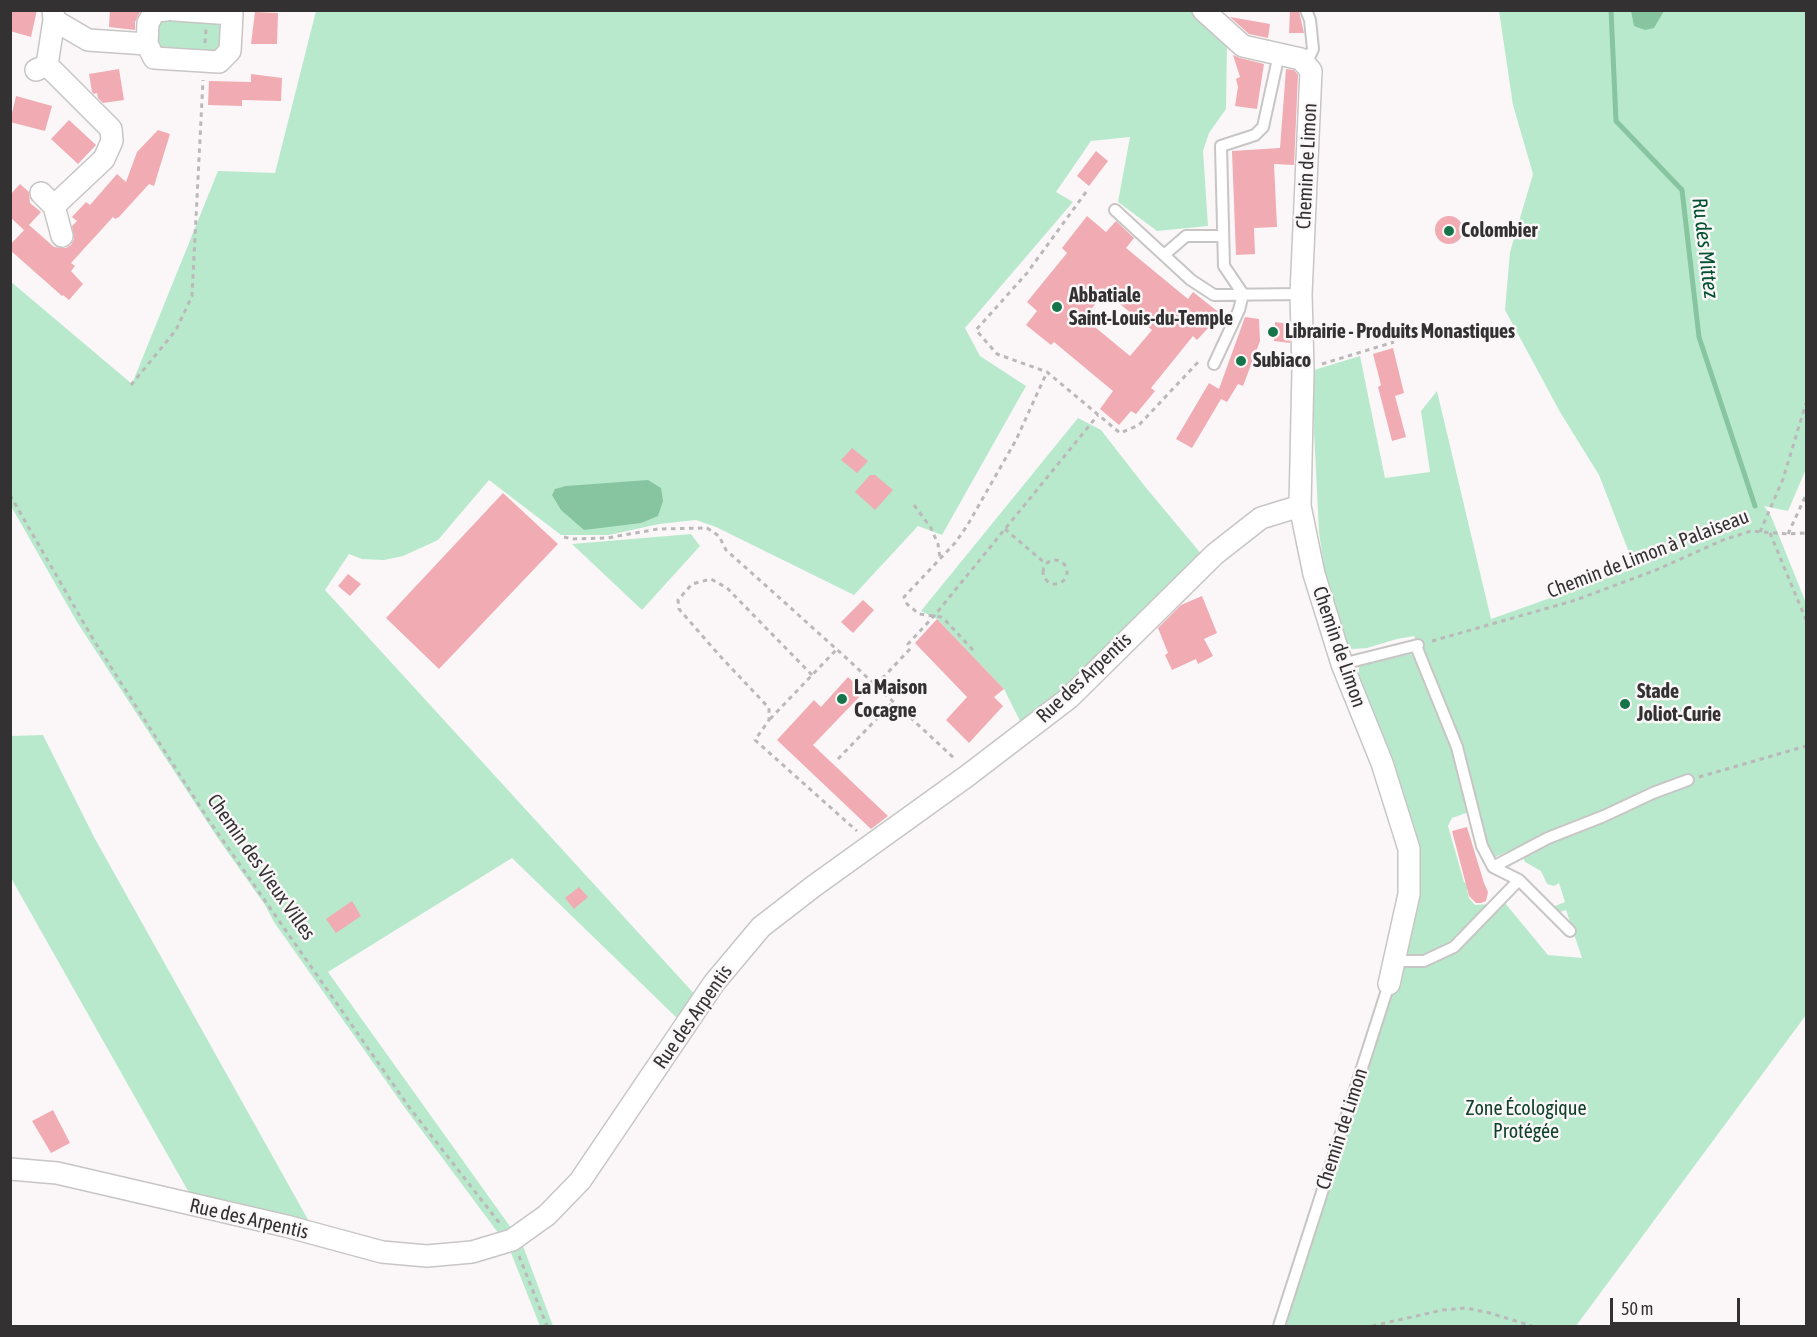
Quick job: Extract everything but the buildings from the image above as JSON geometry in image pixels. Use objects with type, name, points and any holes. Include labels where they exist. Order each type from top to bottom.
[{"type":"street","points":[[167,10],[155,11],[148,23],[147,44],[154,58],[219,62],[230,51],[232,12],[175,10]]},
{"type":"street","points":[[1203,10],[1243,46],[1302,59],[1306,64]]},
{"type":"street","points":[[62,236],[47,200],[104,159],[112,141],[111,129],[42,68],[54,15],[87,40],[147,44]]},
{"type":"street","name":"Chemin de Limon","points":[[1306,64],[1311,71],[1301,294],[1303,370],[1300,506],[1314,574],[1342,664],[1382,763],[1409,849],[1409,894],[1389,984]]},
{"type":"street","name":"Rue des Arpentis","points":[[10,1169],[57,1173],[286,1226],[382,1252],[427,1256],[472,1252],[512,1240],[547,1215],[580,1181],[714,983],[761,927],[968,776],[1069,698],[1215,554],[1261,518],[1300,506]]},
{"type":"lane","points":[[1306,10],[1310,20],[1313,49],[1306,64]]},
{"type":"lane","points":[[1214,364],[1239,310],[1243,294],[1224,266],[1221,146],[1255,135],[1263,127],[1279,54]]},
{"type":"lane","points":[[1115,210],[1191,279],[1214,295],[1301,294]]},
{"type":"lane","points":[[1164,255],[1186,236],[1223,236]]},
{"type":"lane","points":[[1342,664],[1417,645],[1457,747],[1482,846],[1493,867],[1519,880],[1570,932]]},
{"type":"lane","points":[[1493,867],[1548,838],[1688,780]]},
{"type":"lane","points":[[1394,961],[1424,961],[1454,947],[1519,880]]},
{"type":"lane","name":"Chemin de Limon","points":[[1279,1326],[1389,984]]},
{"type":"path","points":[[131,385],[176,330],[192,296],[207,12]]},
{"type":"path","points":[[1086,192],[1028,273],[976,330],[998,354],[1047,372],[1120,433],[1139,425],[1203,358],[1214,364]]},
{"type":"path","points":[[1303,370],[1394,342]]},
{"type":"path","points":[[973,650],[945,620],[941,617],[919,614],[907,604],[904,597],[955,543],[967,526],[1016,440],[1047,372]]},
{"type":"path","name":"Chemin de Limon à Palaiseau","points":[[1417,645],[1576,600],[1656,570],[1723,540],[1750,531],[1760,532],[1783,479],[1806,403]]},
{"type":"path","points":[[876,685],[910,649],[908,644],[934,616],[1098,415]]},
{"type":"path","name":"Chemin des Vieux Villes","points":[[10,495],[93,639],[208,819],[409,1107],[512,1240],[546,1326]]},
{"type":"path","points":[[1788,534],[1806,495]]},
{"type":"path","points":[[914,505],[931,528],[938,543],[940,558]]},
{"type":"path","points":[[564,537],[572,540],[608,538],[658,529],[707,528],[719,536],[726,550],[876,685],[958,763],[968,776]]},
{"type":"path","points":[[1005,529],[1046,564]]},
{"type":"path","points":[[1760,532],[1806,533]]},
{"type":"path","points":[[1769,532],[1806,620]]},
{"type":"path","points":[[1051,561],[1062,562],[1066,572],[1062,581],[1052,583],[1047,580],[1043,572],[1046,564],[1051,561]]},
{"type":"path","points":[[769,720],[769,708],[679,609],[678,600],[692,584],[711,579],[727,588],[812,675]]},
{"type":"path","points":[[837,649],[769,720],[755,740],[856,831],[869,847]]},
{"type":"path","points":[[838,759],[893,701]]},
{"type":"path","points":[[1688,780],[1806,746]]},
{"type":"path","points":[[1372,1326],[1443,1310],[1466,1308],[1532,1326]]},
{"type":"green space","points":[[1193,10],[1227,44],[1226,109],[1209,133],[1203,151],[1208,226],[1157,231],[1118,202],[1130,137],[1091,141],[1056,192],[1073,202],[965,328],[980,356],[1026,386],[942,535],[918,526],[854,595],[716,527],[696,520],[659,524],[609,535],[561,535],[489,480],[438,540],[403,556],[384,560],[362,559],[349,554],[325,590],[699,999],[681,1022],[512,858],[328,972],[514,1232],[499,1234],[405,1108],[217,837],[77,622],[11,506],[10,281],[132,384],[218,171],[275,173],[316,11]]},
{"type":"green space","name":"Zone Écologique Protégée","points":[[1499,11],[1806,11],[1806,469],[1788,511],[1764,506],[1771,516],[1806,603],[1806,1015],[1576,1326],[1285,1326],[1400,967],[1437,963],[1406,962],[1403,953],[1414,894],[1359,692],[1359,666],[1413,655],[1454,749],[1469,812],[1452,818],[1448,826],[1464,882],[1470,885],[1467,890],[1469,898],[1475,905],[1505,903],[1548,955],[1582,958],[1566,910],[1557,913],[1555,906],[1565,902],[1559,883],[1554,886],[1547,884],[1541,871],[1525,862],[1523,857],[1538,838],[1495,857],[1491,850],[1485,849],[1449,714],[1437,683],[1426,668],[1414,636],[1367,648],[1352,649],[1343,643],[1330,606],[1319,532],[1311,371],[1360,356],[1385,478],[1430,472],[1421,411],[1437,391],[1491,619],[1635,568],[1599,475],[1560,412],[1505,310],[1510,252],[1533,174],[1513,105]]},
{"type":"green space","points":[[163,17],[222,23],[221,51],[167,55],[154,41],[159,21]]},
{"type":"green space","points":[[1078,418],[1101,430],[1203,556],[1058,696],[1022,725],[1004,689],[937,619],[921,611]]},
{"type":"green space","points":[[691,534],[700,546],[642,610],[572,544]]},
{"type":"green space","points":[[43,735],[94,837],[311,1225],[192,1198],[11,878],[10,736]]},
{"type":"green space","points":[[523,1246],[553,1326],[540,1326],[511,1253]]},
{"type":"shaded area","points":[[1631,10],[1664,11],[1654,28],[1645,30],[1634,26]]},
{"type":"shaded area","points":[[648,480],[661,488],[663,501],[658,516],[641,523],[584,530],[561,510],[552,495],[555,489],[566,486]]},
{"type":"waterway","name":"Ru des Mittez","points":[[1611,10],[1616,121],[1682,190],[1699,337],[1755,506]]},
{"type":"place","name":"Colombier","points":[[1449,231]]},
{"type":"place","name":"Abbatiale Saint-Louis-du-Temple","points":[[1057,307]]},
{"type":"place","name":"Librairie - Produits Monastiques","points":[[1273,332]]},
{"type":"place","name":"Subiaco","points":[[1241,361]]},
{"type":"place","name":"La Maison Cocagne","points":[[842,699]]},
{"type":"place","name":"Stade Joliot-Curie","points":[[1625,704]]}]
